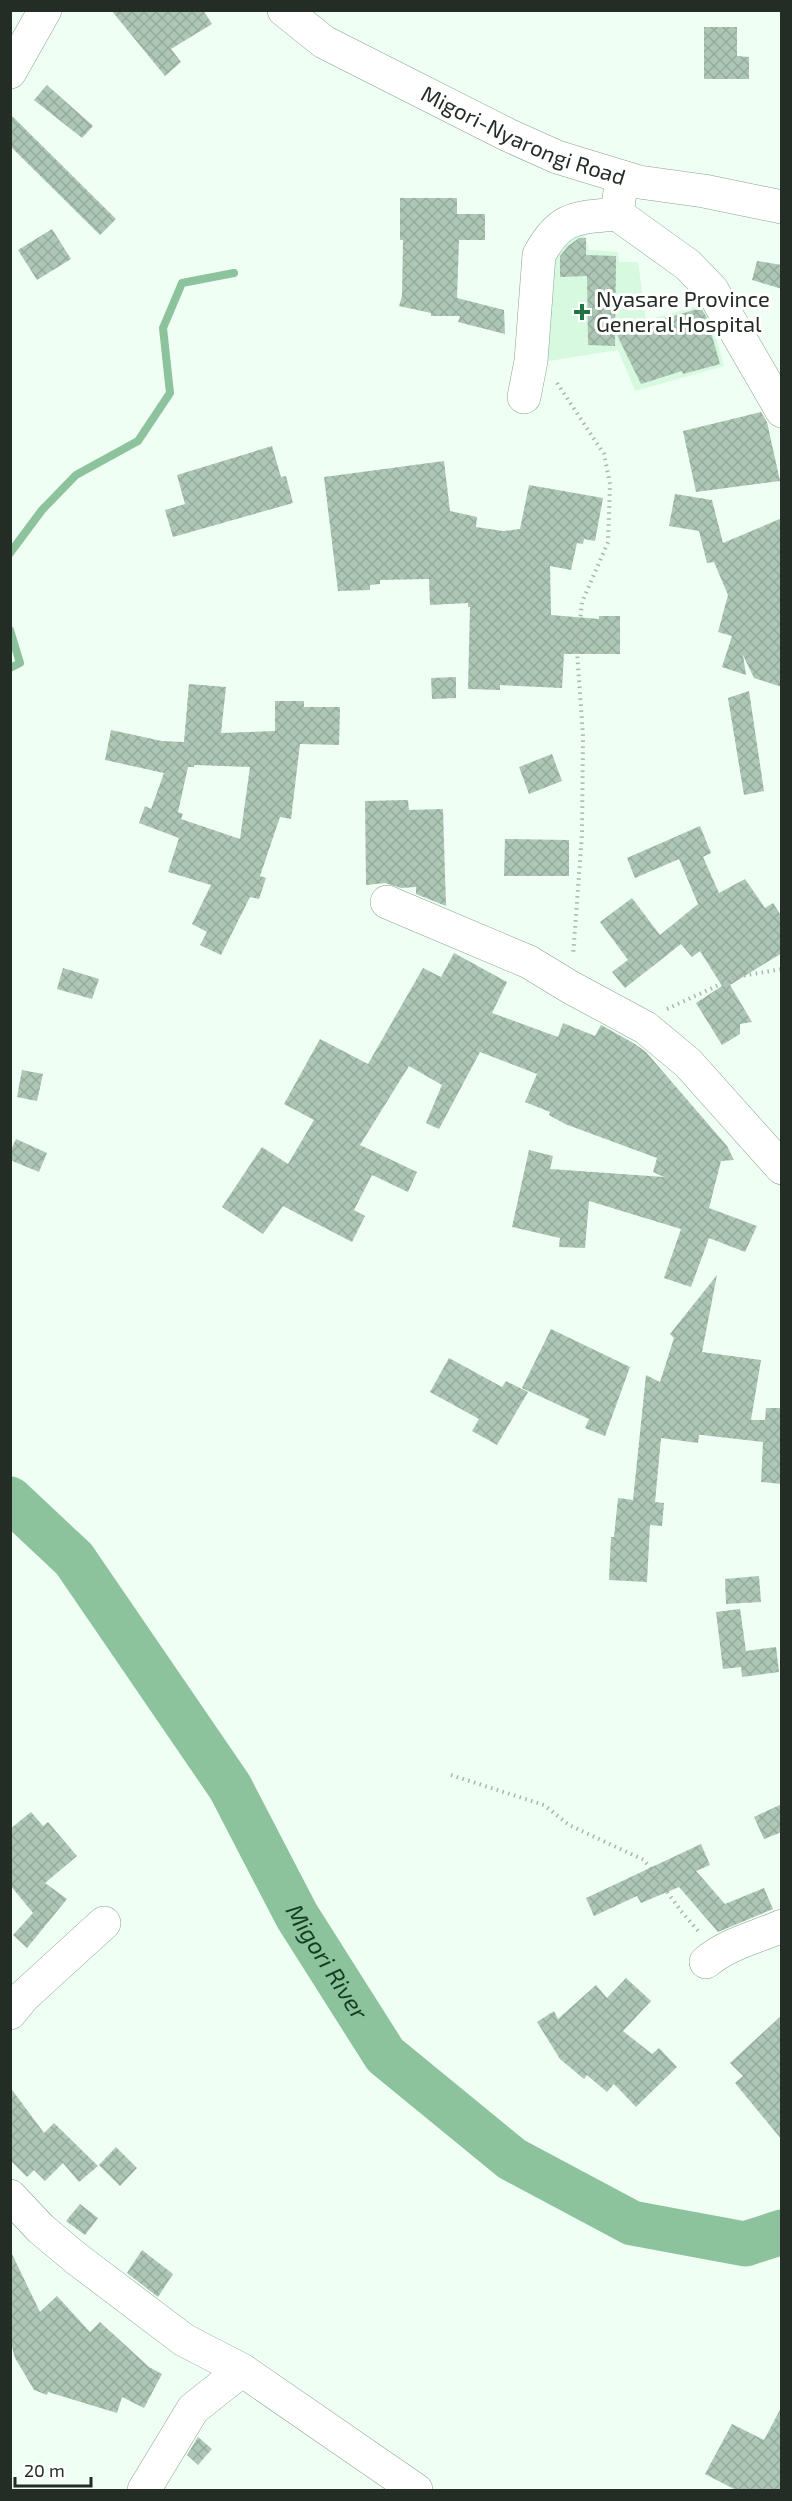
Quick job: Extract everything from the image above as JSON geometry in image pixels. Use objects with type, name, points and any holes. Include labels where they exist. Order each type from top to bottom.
[{"type":"street","points":[[10,72],[45,10]]},
{"type":"street","name":"Migori-Nyarongi Road","points":[[284,10],[324,42],[508,135],[557,157],[622,177],[782,207]]},
{"type":"street","points":[[616,214],[622,177]]},
{"type":"street","points":[[524,397],[531,361],[539,255],[547,241],[572,219],[616,214],[688,265],[712,290],[782,411]]},
{"type":"street","points":[[387,902],[529,962],[646,1028],[688,1064],[782,1168]]},
{"type":"street","points":[[10,2013],[22,1996],[104,1923]]},
{"type":"street","points":[[712,1957],[738,1942],[782,1926]]},
{"type":"street","points":[[10,2196],[41,2229],[183,2340],[242,2370],[416,2490]]},
{"type":"street","points":[[144,2490],[193,2409],[242,2370]]},
{"type":"path","points":[[557,374],[557,385],[604,454],[610,484],[608,542],[582,602],[577,651],[583,736],[582,834],[570,987]]},
{"type":"path","points":[[646,1028],[670,1006],[736,978],[782,969]]},
{"type":"path","points":[[452,1775],[544,1805],[569,1825],[644,1860],[712,1957]]},
{"type":"shaded area","name":"Nyasare Province General Hospital","points":[[584,233],[589,250],[618,252],[619,262],[638,262],[646,320],[707,304],[724,366],[635,391],[618,350],[518,366],[523,257]]},
{"type":"building","points":[[111,10],[203,10],[212,24],[171,49],[181,62],[165,76]]},
{"type":"building","points":[[704,27],[737,27],[737,56],[749,57],[749,79],[704,79]]},
{"type":"building","points":[[47,85],[93,126],[82,138],[34,100]]},
{"type":"building","points":[[10,114],[116,219],[100,235],[10,146]]},
{"type":"building","points":[[400,198],[457,198],[457,214],[485,214],[485,240],[459,240],[457,298],[504,310],[505,334],[458,322],[460,316],[431,316],[431,313],[399,306],[402,296],[403,240],[400,240]]},
{"type":"building","points":[[52,229],[71,259],[37,280],[18,250]]},
{"type":"building","points":[[579,238],[586,238],[586,255],[616,256],[615,346],[588,345],[587,276],[560,277],[560,256]]},
{"type":"building","points":[[757,261],[782,265],[782,289],[752,280]]},
{"type":"building","points":[[701,308],[707,318],[720,364],[683,374],[682,371],[641,384],[616,333]]},
{"type":"building","points":[[761,412],[767,422],[780,481],[696,492],[683,431]]},
{"type":"building","points":[[272,446],[281,477],[286,476],[293,503],[173,537],[165,510],[185,504],[177,475]]},
{"type":"building","points":[[444,461],[450,511],[477,517],[476,527],[503,531],[520,529],[529,485],[603,498],[595,541],[584,539],[583,544],[577,543],[571,570],[550,566],[551,615],[599,619],[599,616],[620,616],[620,654],[564,654],[562,688],[500,685],[500,690],[468,689],[470,607],[468,603],[430,605],[429,579],[380,580],[380,584],[370,585],[370,590],[338,591],[324,477]]},
{"type":"building","points":[[675,494],[712,500],[723,543],[782,518],[782,687],[754,678],[743,655],[746,675],[722,667],[732,636],[718,632],[728,595],[714,562],[707,563],[699,531],[669,526]]},
{"type":"building","points":[[456,677],[456,698],[432,699],[431,678]]},
{"type":"building","points":[[189,684],[226,687],[221,733],[275,731],[275,701],[304,701],[304,707],[340,707],[339,745],[300,744],[291,819],[280,817],[260,876],[266,878],[259,899],[250,897],[221,955],[200,945],[207,932],[192,924],[211,885],[168,872],[179,838],[139,823],[145,806],[151,809],[164,773],[105,760],[111,730],[162,741],[184,742]],"holes":[[[194,765],[250,767],[240,839],[181,819],[183,814],[178,812],[188,767],[194,767]]]},
{"type":"building","points":[[749,691],[764,791],[744,795],[728,698]]},
{"type":"building","points":[[552,754],[562,781],[529,794],[519,767]]},
{"type":"building","points":[[408,800],[409,810],[443,809],[446,906],[416,894],[416,887],[401,888],[385,883],[366,885],[365,801]]},
{"type":"building","points":[[700,826],[711,853],[703,857],[719,893],[745,879],[765,908],[773,903],[782,917],[782,953],[730,985],[752,1022],[740,1024],[740,1034],[722,1045],[696,1003],[722,986],[700,951],[692,957],[681,944],[625,988],[612,972],[628,960],[600,922],[632,898],[660,935],[698,904],[679,859],[635,878],[627,858]]},
{"type":"building","points":[[505,839],[569,840],[569,876],[504,876]]},
{"type":"building","points":[[454,953],[507,982],[492,1013],[558,1037],[563,1023],[595,1036],[601,1025],[646,1052],[727,1146],[734,1160],[721,1161],[709,1208],[757,1226],[745,1252],[709,1238],[691,1287],[664,1278],[681,1229],[589,1201],[585,1248],[559,1247],[560,1238],[512,1227],[529,1150],[553,1156],[550,1169],[664,1177],[653,1172],[657,1158],[565,1124],[549,1115],[550,1112],[525,1102],[537,1074],[480,1052],[439,1129],[426,1123],[442,1085],[409,1066],[360,1145],[417,1172],[408,1192],[372,1175],[354,1210],[365,1216],[352,1242],[283,1206],[263,1234],[222,1207],[262,1147],[288,1164],[314,1120],[284,1104],[320,1039],[368,1064],[423,968],[441,977]]},
{"type":"building","points":[[63,968],[99,979],[92,999],[57,989]]},
{"type":"building","points":[[22,1070],[43,1074],[37,1101],[17,1097]]},
{"type":"building","points":[[16,1139],[47,1153],[39,1172],[10,1160],[10,1152]]},
{"type":"building","points":[[717,1275],[702,1352],[761,1360],[751,1420],[765,1420],[766,1408],[782,1408],[782,1484],[761,1482],[763,1442],[702,1435],[699,1435],[698,1443],[661,1438],[655,1502],[664,1503],[662,1526],[650,1525],[647,1582],[609,1580],[611,1537],[614,1537],[618,1498],[633,1500],[646,1375],[660,1382],[674,1338],[670,1334]]},
{"type":"building","points":[[551,1329],[630,1367],[605,1436],[585,1428],[589,1419],[522,1388]]},
{"type":"building","points":[[449,1358],[502,1387],[506,1381],[528,1392],[497,1445],[472,1431],[479,1419],[430,1392]]},
{"type":"building","points":[[759,1576],[761,1602],[726,1604],[725,1579]]},
{"type":"building","points":[[740,1609],[746,1651],[776,1647],[779,1672],[742,1677],[741,1667],[723,1669],[716,1612]]},
{"type":"building","points":[[782,1804],[782,1832],[764,1839],[754,1817]]},
{"type":"building","points":[[31,1812],[43,1826],[48,1822],[77,1856],[45,1883],[67,1899],[27,1948],[13,1935],[33,1913],[10,1885],[10,1829]]},
{"type":"building","points":[[701,1844],[710,1865],[696,1871],[725,1904],[764,1888],[773,1909],[718,1932],[679,1887],[641,1903],[637,1896],[594,1916],[586,1898]]},
{"type":"building","points":[[626,1978],[651,2001],[623,2031],[652,2054],[659,2048],[677,2067],[636,2107],[614,2084],[607,2092],[587,2075],[584,2079],[560,2059],[537,2022],[554,2011],[558,2019],[596,1985],[607,1998]]},
{"type":"building","points":[[782,2015],[782,2140],[735,2083],[743,2076],[730,2063]]},
{"type":"building","points":[[10,2087],[44,2133],[54,2123],[98,2166],[79,2182],[63,2163],[45,2181],[34,2170],[27,2177],[10,2160]]},
{"type":"building","points":[[116,2147],[137,2168],[120,2186],[99,2165]]},
{"type":"building","points":[[80,2204],[98,2218],[85,2235],[66,2221]]},
{"type":"building","points":[[10,2250],[40,2312],[57,2296],[90,2332],[100,2322],[149,2367],[162,2374],[144,2408],[122,2397],[117,2413],[48,2392],[47,2395],[34,2390],[15,2358],[10,2340]]},
{"type":"building","points":[[142,2250],[173,2274],[158,2297],[127,2273]]},
{"type":"building","points":[[782,2406],[782,2490],[736,2490],[705,2474],[732,2424],[764,2440]]},
{"type":"building","points":[[198,2437],[212,2449],[198,2465],[187,2455]]},
{"type":"waterway","points":[[10,553],[42,510],[76,475],[138,441],[170,393],[163,328],[182,283],[234,273]]},
{"type":"waterway","points":[[10,630],[20,663],[10,668]]},
{"type":"waterway","name":"Migori River","points":[[10,1499],[74,1559],[230,1787],[297,1916],[385,2055],[512,2159],[632,2223],[745,2244],[782,2232]]},
{"type":"place","name":"Nyasare Province General Hospital","points":[[582,312]]}]
